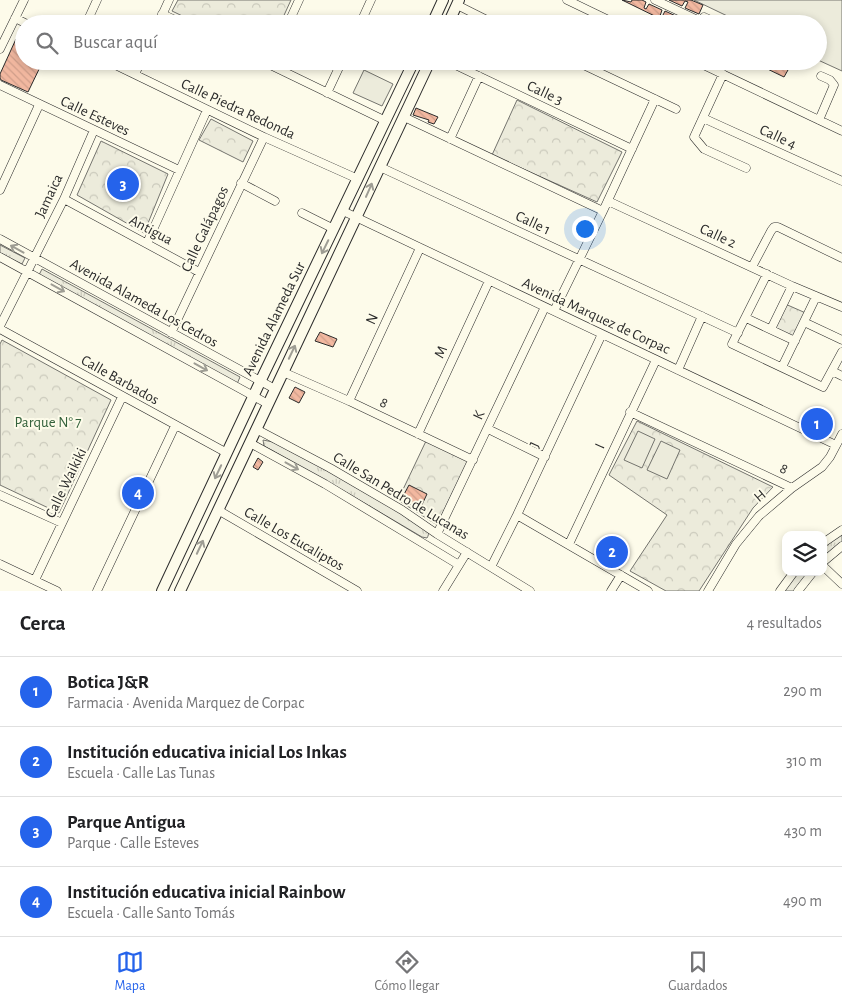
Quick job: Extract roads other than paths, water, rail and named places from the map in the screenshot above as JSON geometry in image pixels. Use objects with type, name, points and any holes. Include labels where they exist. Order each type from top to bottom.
[{"type":"main road","points":[[436,15],[443,0]]},
{"type":"main road","points":[[452,15],[458,3]]},
{"type":"main road","name":"Avenida Alameda Sur","points":[[162,591],[410,70]]},
{"type":"main road","name":"Avenida Alameda Sur","points":[[180,591],[426,70]]},
{"type":"street","points":[[16,15],[24,0]]},
{"type":"street","points":[[90,15],[97,0]]},
{"type":"street","points":[[162,14],[168,0]]},
{"type":"street","points":[[292,15],[299,0]]},
{"type":"street","points":[[364,15],[371,0]]},
{"type":"street","points":[[567,0],[598,15]]},
{"type":"street","points":[[655,0],[685,15]]},
{"type":"street","points":[[458,3],[479,15]]},
{"type":"street","points":[[0,49],[15,18]]},
{"type":"street","name":"Calle Piedra Redonda","points":[[126,70],[207,110],[358,180]]},
{"type":"street","points":[[135,74],[137,70]]},
{"type":"street","points":[[283,70],[386,120]]},
{"type":"street","points":[[328,93],[338,70]]},
{"type":"street","name":"Calle 3","points":[[466,70],[632,149]]},
{"type":"street","points":[[594,70],[676,109]]},
{"type":"street","points":[[715,70],[842,131]]},
{"type":"street","points":[[723,74],[694,137],[704,149],[746,168]]},
{"type":"street","points":[[450,139],[479,76]]},
{"type":"street","points":[[819,120],[834,85],[830,80],[821,76]]},
{"type":"street","name":"Calle Esteves","points":[[0,85],[179,170]]},
{"type":"street","points":[[554,311],[655,99]]},
{"type":"street","points":[[0,190],[39,105]]},
{"type":"street","points":[[147,243],[207,110]]},
{"type":"street","points":[[404,117],[603,211]]},
{"type":"street","name":"Calle 4","points":[[703,118],[842,181]]},
{"type":"street","name":"Jamaica","points":[[0,327],[64,199],[94,130]]},
{"type":"street","name":"Calle Galápagos","points":[[171,333],[264,137]]},
{"type":"street","name":"Calle 1","points":[[380,167],[738,333]]},
{"type":"street","points":[[241,183],[275,201]]},
{"type":"street","name":"Antigua","points":[[64,199],[199,272]]},
{"type":"street","name":"Calle 2","points":[[608,201],[816,297],[842,307]]},
{"type":"street","name":"Avenida Marquez de Corpac","points":[[343,211],[836,446]]},
{"type":"street","points":[[302,213],[334,229]]},
{"type":"street","points":[[752,268],[771,231],[774,227],[778,226],[842,258]]},
{"type":"street","name":"Avenida Alameda Los Cedros","points":[[0,239],[275,389]]},
{"type":"street","name":"N","points":[[349,401],[420,248]]},
{"type":"street","name":"Avenida Alameda Los Cedros","points":[[0,257],[268,404]]},
{"type":"street","points":[[768,274],[732,344],[823,387],[842,352]]},
{"type":"street","name":"M","points":[[418,434],[489,280]]},
{"type":"street","points":[[771,329],[792,286]]},
{"type":"street","points":[[782,367],[816,297]]},
{"type":"street","name":"K","points":[[437,534],[545,307]]},
{"type":"street","points":[[678,370],[702,316]]},
{"type":"street","points":[[746,318],[794,341]]},
{"type":"street","points":[[804,322],[842,340]]},
{"type":"street","name":"Calle Barbados","points":[[0,327],[122,397],[227,453]]},
{"type":"street","name":"J","points":[[491,567],[602,334]]},
{"type":"street","name":"I","points":[[569,544],[656,360]]},
{"type":"street","points":[[832,371],[842,376]]},
{"type":"street","name":"8","points":[[283,372],[473,460]]},
{"type":"street","name":"Calle Waikiki","points":[[35,580],[122,397]]},
{"type":"street","name":"8","points":[[630,412],[792,488]]},
{"type":"street","points":[[97,591],[175,426]]},
{"type":"street","points":[[488,429],[545,457]]},
{"type":"street","name":"Calle San Pedro de Lucanas","points":[[256,430],[337,472],[402,510],[437,534],[530,591]]},
{"type":"street","name":"H","points":[[708,591],[736,544],[747,530],[759,516],[792,488],[822,467],[830,457],[842,434]]},
{"type":"street","name":"Calle San Pedro de Lucanas","points":[[250,443],[325,484],[459,564]]},
{"type":"street","points":[[0,495],[62,524]]},
{"type":"street","name":"Calle Los Eucaliptos","points":[[218,510],[357,591]]},
{"type":"street","points":[[517,515],[648,591]]},
{"type":"street","points":[[827,540],[842,530]]},
{"type":"street","points":[[430,547],[450,542]]},
{"type":"street","points":[[827,559],[842,546]]},
{"type":"street","points":[[443,591],[467,552]]},
{"type":"street","points":[[0,564],[56,591]]},
{"type":"street","points":[[827,570],[842,584]]},
{"type":"street","points":[[611,591],[621,575]]},
{"type":"street","points":[[780,591],[791,576]]},
{"type":"street","points":[[798,591],[810,576]]},
{"type":"place","name":"Parque Antigua","points":[[123,184]]},
{"type":"place","name":"Botica J&R","points":[[817,424]]},
{"type":"place","name":"Institución educativa inicial Rainbow","points":[[138,493]]},
{"type":"place","name":"Institución educativa inicial Los Inkas","points":[[612,552]]},
{"type":"park label","name":"Parque N° 7","points":[[48,422]]}]
